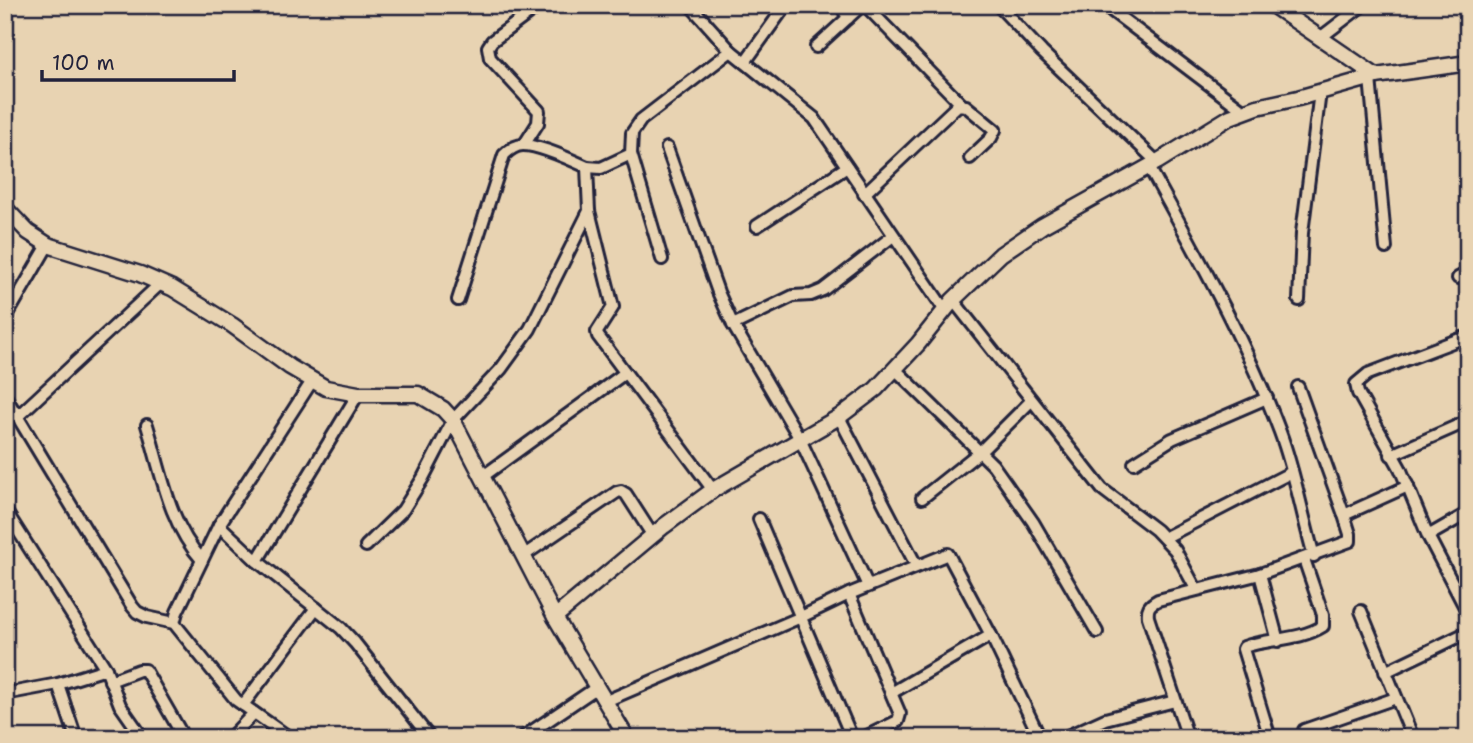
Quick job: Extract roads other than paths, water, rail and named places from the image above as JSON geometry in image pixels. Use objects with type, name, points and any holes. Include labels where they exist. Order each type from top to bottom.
[{"type":"street","points":[[524,145],[541,117],[539,111],[489,58],[488,47],[492,41],[540,5]]},
{"type":"street","points":[[690,5],[730,51],[814,118],[893,236],[948,305],[1102,489],[1164,538],[1183,561],[1196,589]]},
{"type":"street","points":[[745,62],[786,5]]},
{"type":"street","points":[[841,5],[848,18]]},
{"type":"street","points":[[816,47],[864,5],[962,105],[996,130],[970,158]]},
{"type":"street","points":[[998,5],[1153,164],[1222,300],[1266,398],[1292,472],[1324,621],[1323,626],[1317,629],[1278,641],[1244,646],[1270,738]]},
{"type":"street","points":[[1104,5],[1244,111]]},
{"type":"street","points":[[1272,5],[1373,77],[1386,248]]},
{"type":"street","points":[[1320,38],[1363,5]]},
{"type":"street","points":[[662,259],[631,154],[632,134],[641,120],[730,51]]},
{"type":"street","points":[[555,617],[713,490],[839,418],[876,389],[918,344],[948,305],[985,268],[1017,243],[1244,111],[1373,77],[1468,64]]},
{"type":"street","points":[[1298,300],[1303,223],[1320,92]]},
{"type":"street","points":[[864,194],[954,107],[962,105]]},
{"type":"street","points":[[458,300],[504,155],[511,149],[524,145],[587,167],[601,168],[631,154]]},
{"type":"street","points":[[667,148],[718,292],[733,325],[800,439],[868,586]]},
{"type":"street","points":[[587,167],[589,211],[614,307],[597,332],[713,490]]},
{"type":"street","points":[[757,226],[847,167]]},
{"type":"street","points":[[5,208],[28,232],[48,245],[140,274],[204,306],[326,388],[358,394],[418,394],[443,409],[453,420],[555,617],[627,738]]},
{"type":"street","points":[[366,546],[403,510],[453,420],[501,369],[530,329],[589,211]]},
{"type":"street","points":[[733,325],[793,296],[818,293],[893,236]]},
{"type":"street","points":[[5,318],[8,308],[48,245]]},
{"type":"street","points":[[18,416],[161,283]]},
{"type":"street","points":[[1468,336],[1368,374],[1361,377],[1356,384],[1357,393],[1408,486],[1428,536],[1468,613]]},
{"type":"street","points":[[895,369],[993,465],[1032,522],[1097,632]]},
{"type":"street","points":[[482,477],[625,373]]},
{"type":"street","points":[[174,623],[219,525],[312,381]]},
{"type":"street","points":[[1188,738],[1148,617],[1150,604],[1196,589],[1259,574],[1350,541],[1344,515],[1298,387]]},
{"type":"street","points":[[257,561],[358,394]]},
{"type":"street","points":[[5,396],[132,606],[137,612],[148,617],[174,623],[228,691],[290,738]]},
{"type":"street","points":[[1134,463],[1172,439],[1266,398]]},
{"type":"street","points":[[922,498],[981,451],[1031,401]]},
{"type":"street","points":[[839,418],[916,565]]},
{"type":"street","points":[[1391,455],[1468,421]]},
{"type":"street","points":[[147,425],[179,529],[202,560]]},
{"type":"street","points":[[1164,538],[1292,472]]},
{"type":"street","points":[[1344,515],[1408,486]]},
{"type":"street","points":[[523,556],[621,491],[626,494],[653,536]]},
{"type":"street","points":[[5,510],[106,669],[126,716],[142,738]]},
{"type":"street","points":[[1428,536],[1468,513]]},
{"type":"street","points":[[760,519],[852,738]]},
{"type":"street","points":[[219,525],[257,561],[355,643],[429,738]]},
{"type":"street","points":[[606,701],[916,565],[948,554],[991,635],[1040,738]]},
{"type":"street","points":[[1259,574],[1278,641]]},
{"type":"street","points":[[849,594],[900,714],[898,721],[863,738]]},
{"type":"street","points":[[243,705],[316,608]]},
{"type":"street","points":[[1361,611],[1413,738]]},
{"type":"street","points":[[1385,672],[1468,632]]},
{"type":"street","points":[[892,692],[991,635]]},
{"type":"street","points":[[5,694],[58,684],[106,669]]},
{"type":"street","points":[[110,681],[145,670],[184,738]]},
{"type":"street","points":[[58,684],[76,738]]},
{"type":"street","points":[[522,738],[596,688]]},
{"type":"street","points":[[1304,730],[1396,698]]},
{"type":"street","points":[[1063,738],[1105,719],[1174,701]]},
{"type":"street","points":[[230,738],[254,713]]}]
